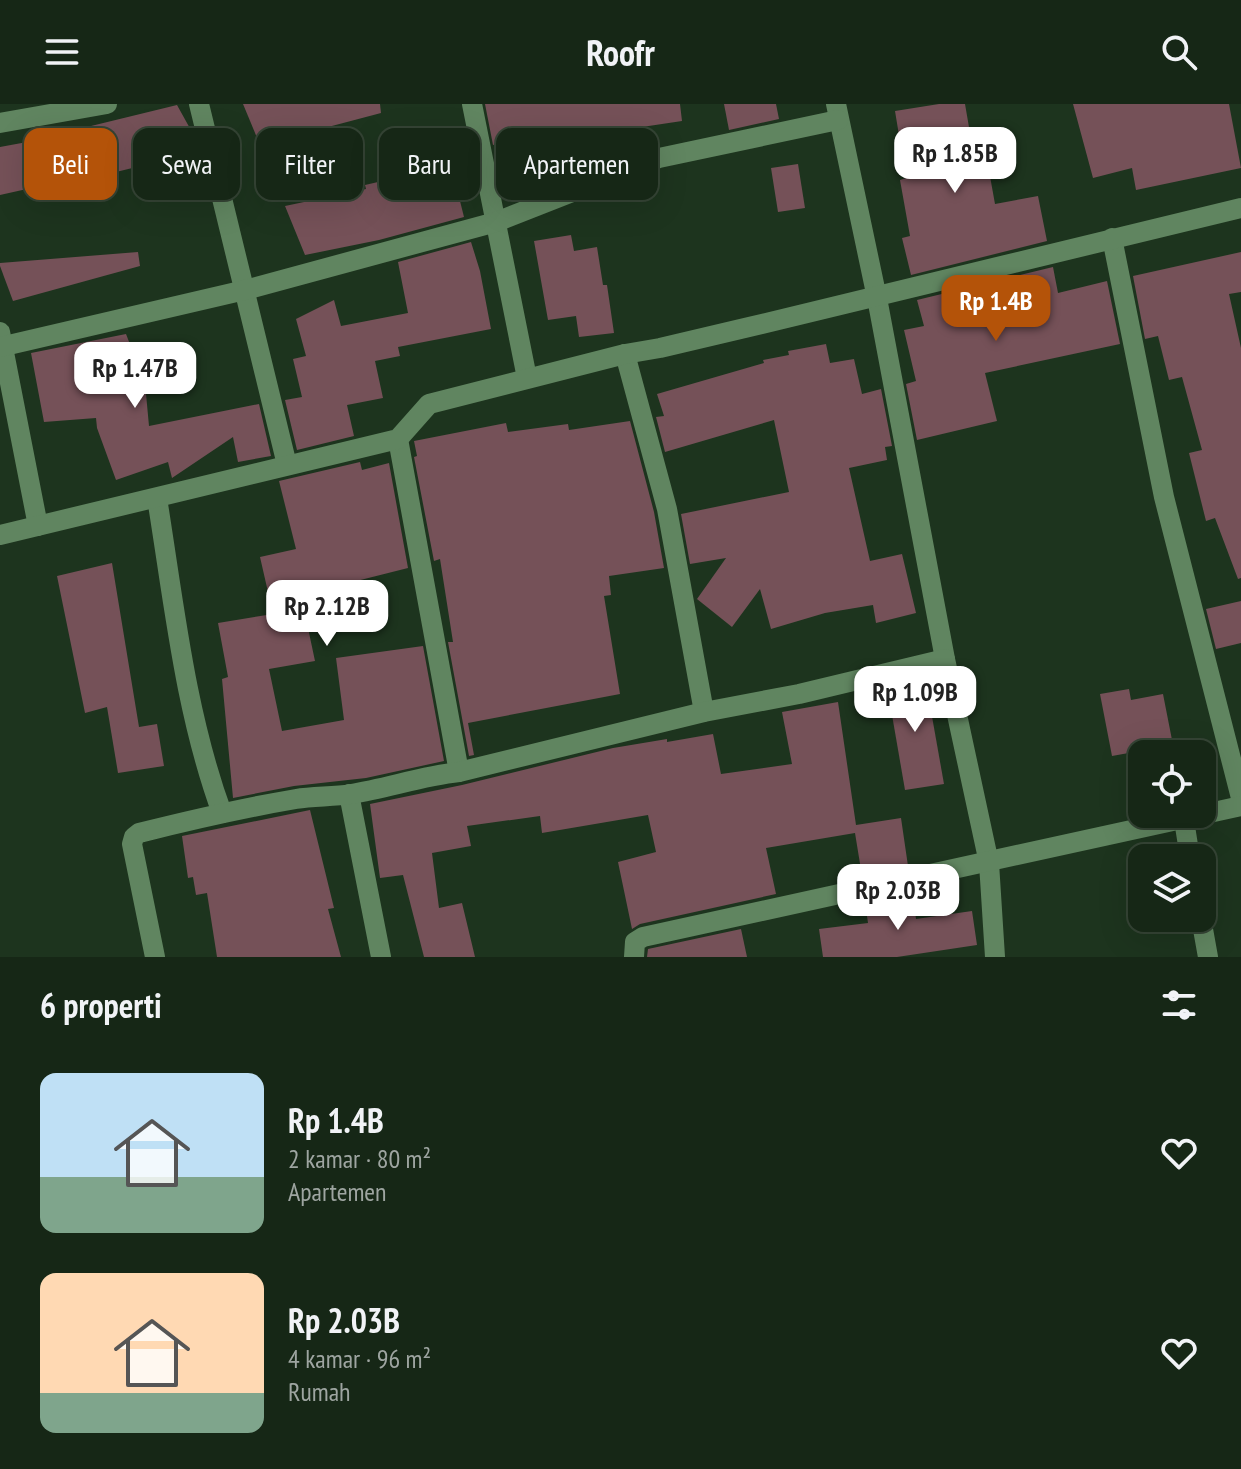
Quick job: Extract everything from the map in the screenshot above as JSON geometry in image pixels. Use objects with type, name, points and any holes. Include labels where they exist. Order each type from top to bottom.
[{"type":"street","points":[[0,123],[107,104]]},
{"type":"street","points":[[199,104],[287,465]]},
{"type":"street","points":[[472,104],[527,378]]},
{"type":"street","points":[[38,526],[1,342],[245,290],[496,222],[659,158],[837,112],[877,298],[945,659],[989,863],[995,957]]},
{"type":"street","points":[[0,535],[398,439],[429,404],[527,378],[877,298],[1241,208]]},
{"type":"street","points":[[1112,238],[1164,497],[1241,798]]},
{"type":"street","points":[[625,354],[667,509],[704,712]]},
{"type":"street","points":[[398,439],[459,772]]},
{"type":"street","points":[[157,498],[206,769],[222,813]]},
{"type":"street","points":[[155,957],[132,844],[134,837],[222,813],[299,799],[349,794],[459,772],[704,712],[799,694],[945,659]]},
{"type":"street","points":[[349,794],[381,957]]},
{"type":"street","points":[[1216,812],[1241,806]]},
{"type":"street","points":[[634,957],[635,942],[643,937],[1148,828]]},
{"type":"street","points":[[1204,932],[1208,957]]},
{"type":"building","points":[[243,104],[380,104],[381,113],[324,128],[256,128],[256,135]]},
{"type":"building","points":[[485,104],[680,104],[682,121],[635,128],[496,128],[496,144],[493,145]]},
{"type":"building","points":[[724,104],[776,104],[779,119],[729,130]]},
{"type":"building","points":[[939,104],[965,104],[974,156],[986,154],[995,204],[1038,196],[1047,241],[911,275],[902,238],[910,236],[900,180],[906,178],[895,111]]},
{"type":"building","points":[[1073,104],[1229,104],[1241,168],[1136,190],[1132,168],[1093,178]]},
{"type":"building","points":[[177,105],[190,128],[133,128],[133,168],[117,172],[117,128],[91,126]]},
{"type":"building","points":[[24,143],[24,190],[0,195],[0,147]]},
{"type":"building","points":[[798,164],[805,208],[778,212],[771,168]]},
{"type":"building","points":[[379,182],[379,200],[460,200],[464,217],[379,240],[305,255],[285,206],[314,200],[363,200],[365,185]]},
{"type":"building","points":[[571,235],[574,251],[597,247],[603,285],[607,285],[614,333],[579,337],[576,316],[548,320],[534,241]]},
{"type":"building","points":[[471,242],[491,329],[398,347],[400,356],[375,361],[383,398],[347,405],[354,436],[297,450],[285,400],[302,397],[293,359],[306,356],[296,319],[334,300],[341,326],[408,313],[398,262]]},
{"type":"building","points":[[138,252],[140,266],[13,301],[0,266],[0,263]]},
{"type":"building","points":[[1241,252],[1241,292],[1229,294],[1241,348],[1241,578],[1238,579],[1215,518],[1206,521],[1189,453],[1202,450],[1182,377],[1169,380],[1158,336],[1145,339],[1133,276]]},
{"type":"building","points":[[1053,267],[1058,293],[1107,281],[1120,344],[985,373],[997,421],[917,440],[906,384],[916,381],[904,330],[924,326],[917,300]]},
{"type":"building","points":[[126,334],[145,383],[149,426],[259,404],[271,456],[238,462],[233,437],[172,478],[168,462],[116,480],[96,418],[44,422],[31,353]]},
{"type":"building","points":[[826,344],[830,363],[854,359],[862,394],[881,389],[892,446],[885,447],[887,460],[849,468],[870,561],[902,554],[916,613],[876,623],[873,605],[825,613],[771,629],[760,589],[732,627],[697,599],[726,558],[690,564],[681,514],[789,492],[774,420],[665,452],[656,417],[664,416],[657,394],[764,363],[763,360],[789,355],[788,351]]},
{"type":"building","points":[[630,421],[654,512],[664,568],[609,576],[611,595],[604,596],[620,694],[468,723],[474,755],[469,756],[448,642],[453,642],[440,559],[434,561],[414,457],[417,456],[414,441],[506,423],[508,432],[568,424],[569,430]]},
{"type":"building","points":[[360,462],[362,470],[389,463],[408,568],[301,595],[315,661],[269,669],[282,731],[344,720],[336,658],[423,646],[444,761],[366,778],[294,786],[233,798],[222,679],[228,677],[218,623],[273,614],[260,557],[296,549],[279,481]]},
{"type":"building","points":[[112,563],[139,727],[157,724],[164,766],[118,773],[107,707],[85,713],[57,576]]},
{"type":"building","points":[[1241,601],[1241,643],[1216,649],[1206,609]]},
{"type":"building","points":[[925,677],[944,784],[905,790],[887,686]]},
{"type":"building","points":[[1129,689],[1131,700],[1163,694],[1172,740],[1128,740],[1128,753],[1112,756],[1100,694]]},
{"type":"building","points":[[838,702],[856,825],[901,818],[908,866],[862,876],[855,833],[766,848],[776,894],[640,924],[632,929],[618,862],[656,852],[648,815],[542,833],[540,816],[467,826],[471,846],[432,853],[439,908],[462,903],[475,957],[424,957],[403,875],[380,878],[370,804],[613,748],[713,734],[721,774],[792,764],[782,712]]},
{"type":"building","points":[[310,810],[334,908],[328,909],[341,957],[217,957],[207,893],[196,895],[193,877],[188,878],[182,836]]},
{"type":"building","points":[[912,891],[916,919],[972,911],[977,945],[897,957],[823,957],[819,929],[868,923],[865,902]]},
{"type":"building","points":[[741,929],[747,957],[647,957],[648,949]]}]
